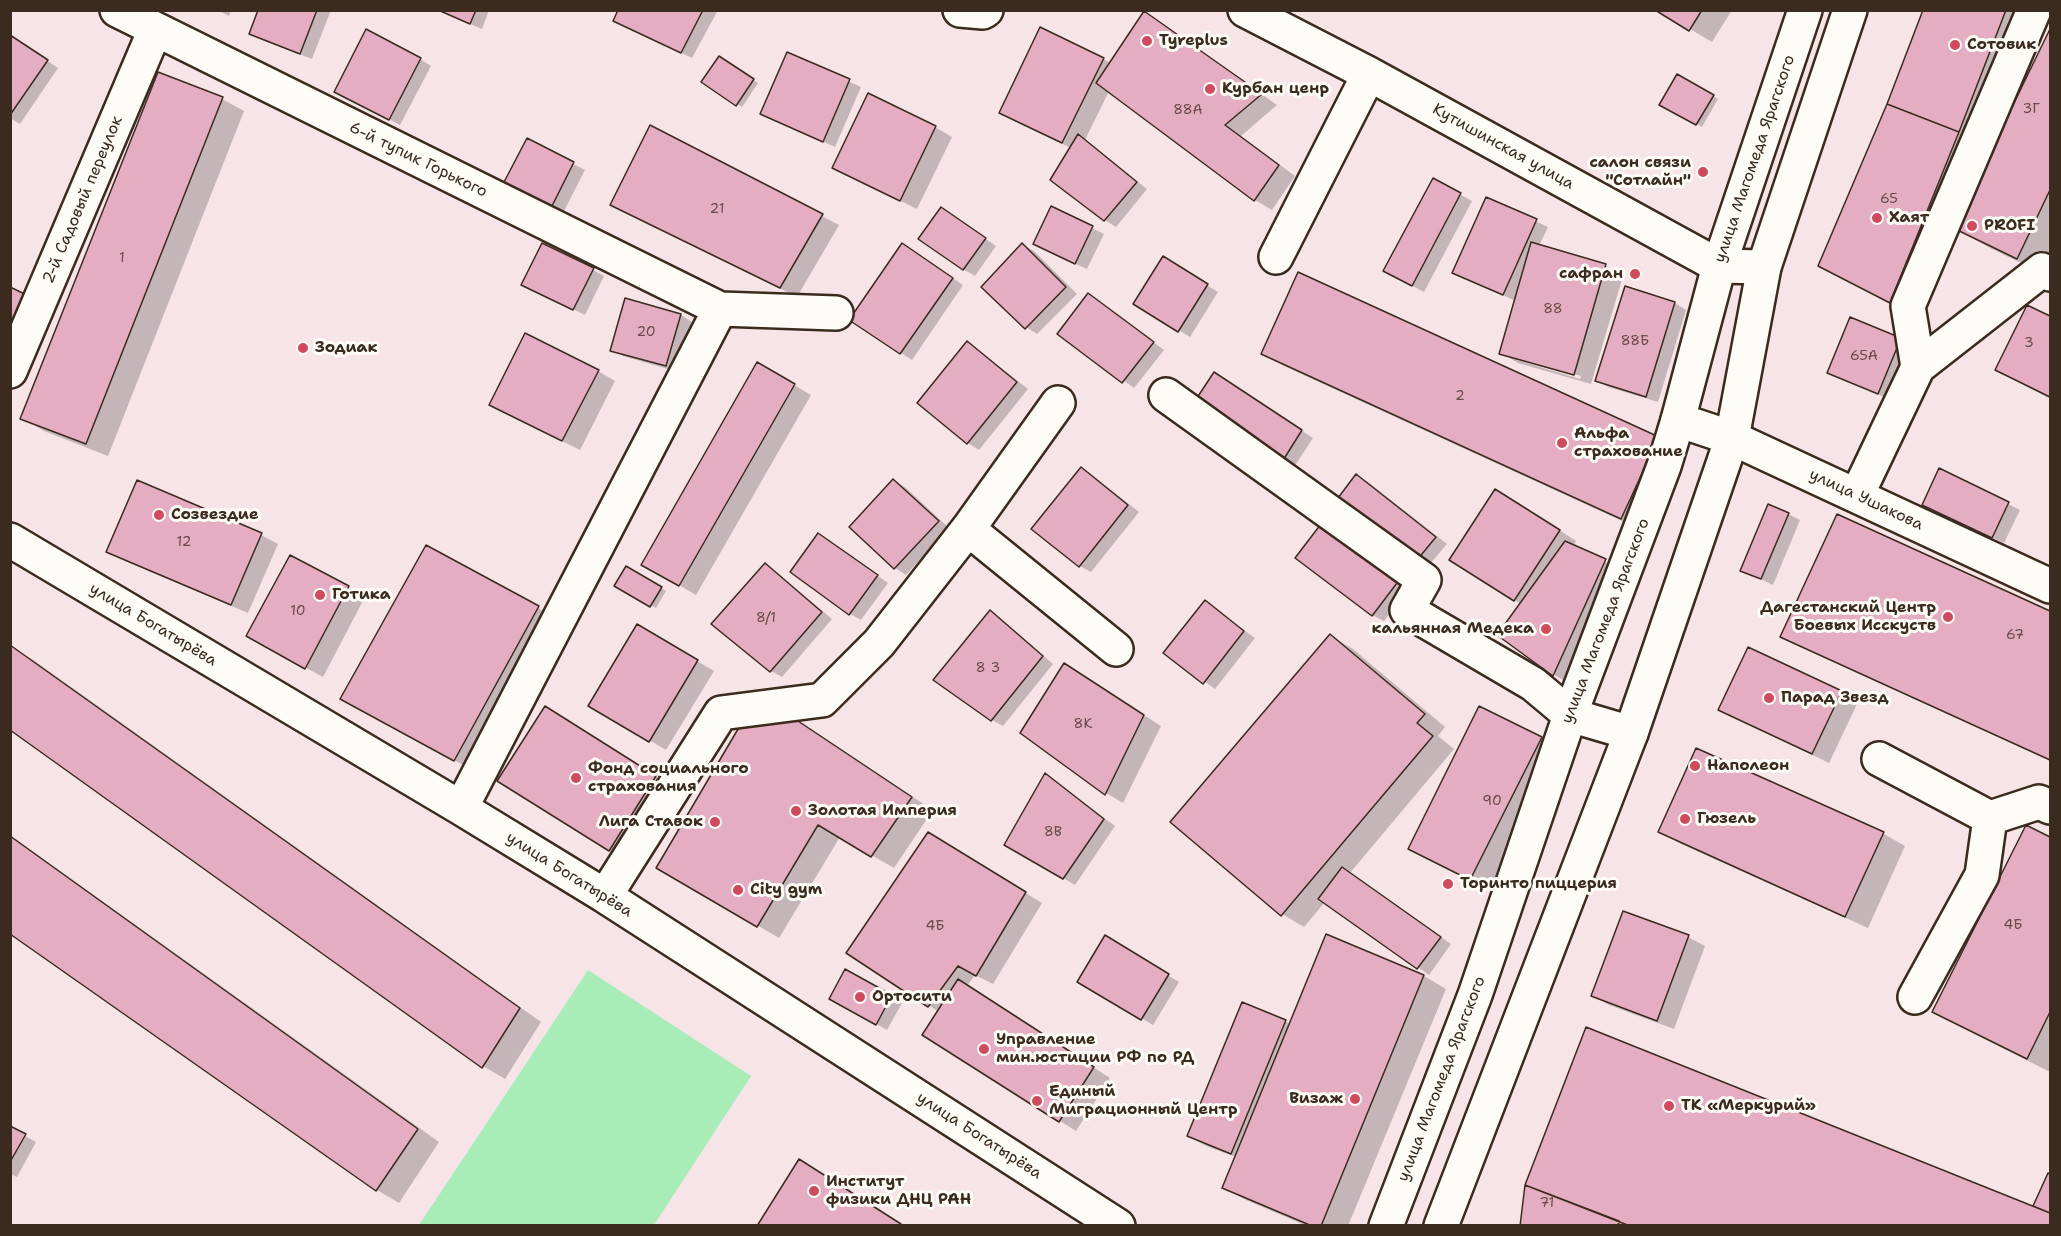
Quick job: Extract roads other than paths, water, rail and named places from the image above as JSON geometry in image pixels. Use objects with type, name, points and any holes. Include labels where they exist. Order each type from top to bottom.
[{"type":"main road","name":"6-й тупик Горького","points":[[117,10],[720,309]]},
{"type":"main road","points":[[960,10],[983,12],[986,10]]},
{"type":"main road","name":"Кутишинская улица","points":[[1245,10],[1369,74],[1719,266],[1764,267]]},
{"type":"main road","name":"улица Магомеда Ярагского","points":[[1386,1226],[1475,995],[1570,715],[1664,466],[1719,266],[1805,10]]},
{"type":"main road","points":[[1441,1226],[1632,734],[1732,438],[1764,267],[1850,10]]},
{"type":"main road","points":[[1918,367],[1908,306],[2034,10]]},
{"type":"main road","name":"2-й Садовый переулок","points":[[10,371],[155,30]]},
{"type":"main road","points":[[1276,257],[1369,74]]},
{"type":"main road","points":[[1857,495],[1918,367],[2042,270],[2050,274]]},
{"type":"main road","points":[[461,808],[720,309],[836,313]]},
{"type":"main road","points":[[1166,395],[1424,580],[1407,609],[1533,684],[1570,715],[1632,734]]},
{"type":"main road","points":[[605,896],[721,713],[822,700],[879,643],[968,530],[1058,403]]},
{"type":"main road","name":"улица Ушакова","points":[[1678,420],[1732,438],[2050,586]]},
{"type":"main road","points":[[968,530],[1116,649]]},
{"type":"main road","name":"улица Богатырёва","points":[[10,540],[605,896],[1118,1226]]},
{"type":"main road","points":[[1879,759],[1990,818],[2038,802],[2050,807]]},
{"type":"main road","points":[[1915,997],[1982,875],[1990,818]]},
{"type":"place","name":"Tyreplus","points":[[1147,41]]},
{"type":"place","name":"Сотовик","points":[[1955,45]]},
{"type":"place","name":"Курбан ценр","points":[[1210,89]]},
{"type":"place","name":"салон связи \"Сотлайн\"","points":[[1703,172]]},
{"type":"place","name":"Хаят","points":[[1877,218]]},
{"type":"place","name":"PROFI","points":[[1972,226]]},
{"type":"place","name":"сафран","points":[[1635,274]]},
{"type":"place","name":"Зодиак","points":[[303,348]]},
{"type":"place","name":"Альфа страхование","points":[[1562,443]]},
{"type":"place","name":"Созвездие","points":[[159,515]]},
{"type":"place","name":"Готика","points":[[320,595]]},
{"type":"place","name":"Дагестанский Центр Боевых Исскуств","points":[[1948,617]]},
{"type":"place","name":"кальянная Медека","points":[[1546,629]]},
{"type":"place","name":"Парад Звезд","points":[[1769,698]]},
{"type":"place","name":"Наполеон","points":[[1695,766]]},
{"type":"place","name":"Фонд социального страхования","points":[[576,778]]},
{"type":"place","name":"Золотая Империя","points":[[796,811]]},
{"type":"place","name":"Гюзель","points":[[1685,819]]},
{"type":"place","name":"Лига Ставок","points":[[715,822]]},
{"type":"place","name":"Торинто пиццерия","points":[[1448,884]]},
{"type":"place","name":"City gym","points":[[738,890]]},
{"type":"place","name":"Ортосити","points":[[860,997]]},
{"type":"place","name":"Управление мин.юстиции РФ по РД","points":[[984,1049]]},
{"type":"place","name":"Визаж","points":[[1355,1099]]},
{"type":"place","name":"Единый Миграционный Центр","points":[[1037,1101]]},
{"type":"place","name":"ТК «Меркурий»","points":[[1669,1106]]},
{"type":"place","name":"Институт физики ДНЦ РАН","points":[[814,1191]]}]
